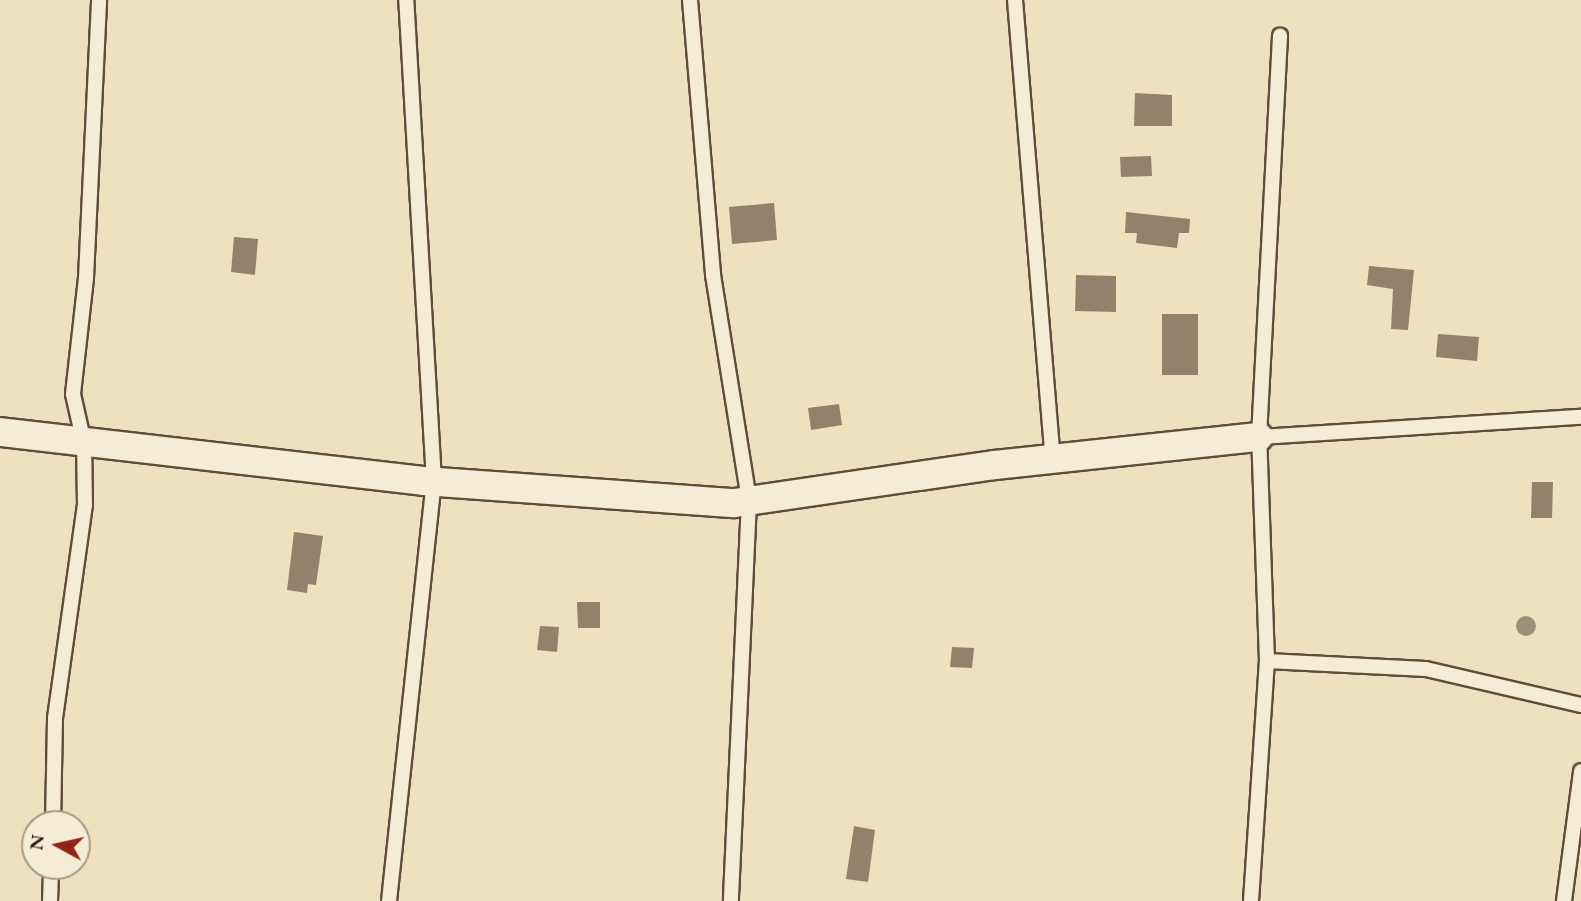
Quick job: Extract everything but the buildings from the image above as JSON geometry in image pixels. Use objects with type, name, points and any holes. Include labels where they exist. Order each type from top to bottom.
[{"type":"street","points":[[0,432],[434,481],[749,501],[1053,459],[1259,437]]},
{"type":"lane","points":[[53,810],[55,718],[85,505],[84,443],[73,394],[86,278],[99,0]]},
{"type":"lane","points":[[389,901],[434,481],[406,0]]},
{"type":"lane","points":[[690,0],[713,275],[749,501],[731,901]]},
{"type":"lane","points":[[1015,0],[1053,459]]},
{"type":"lane","points":[[1251,901],[1267,661],[1259,437],[1280,36]]},
{"type":"lane","points":[[1259,437],[1581,417]]},
{"type":"lane","points":[[1267,661],[1426,669],[1581,705]]},
{"type":"lane","points":[[1564,901],[1581,771]]},
{"type":"lane","points":[[50,901],[51,880]]}]
